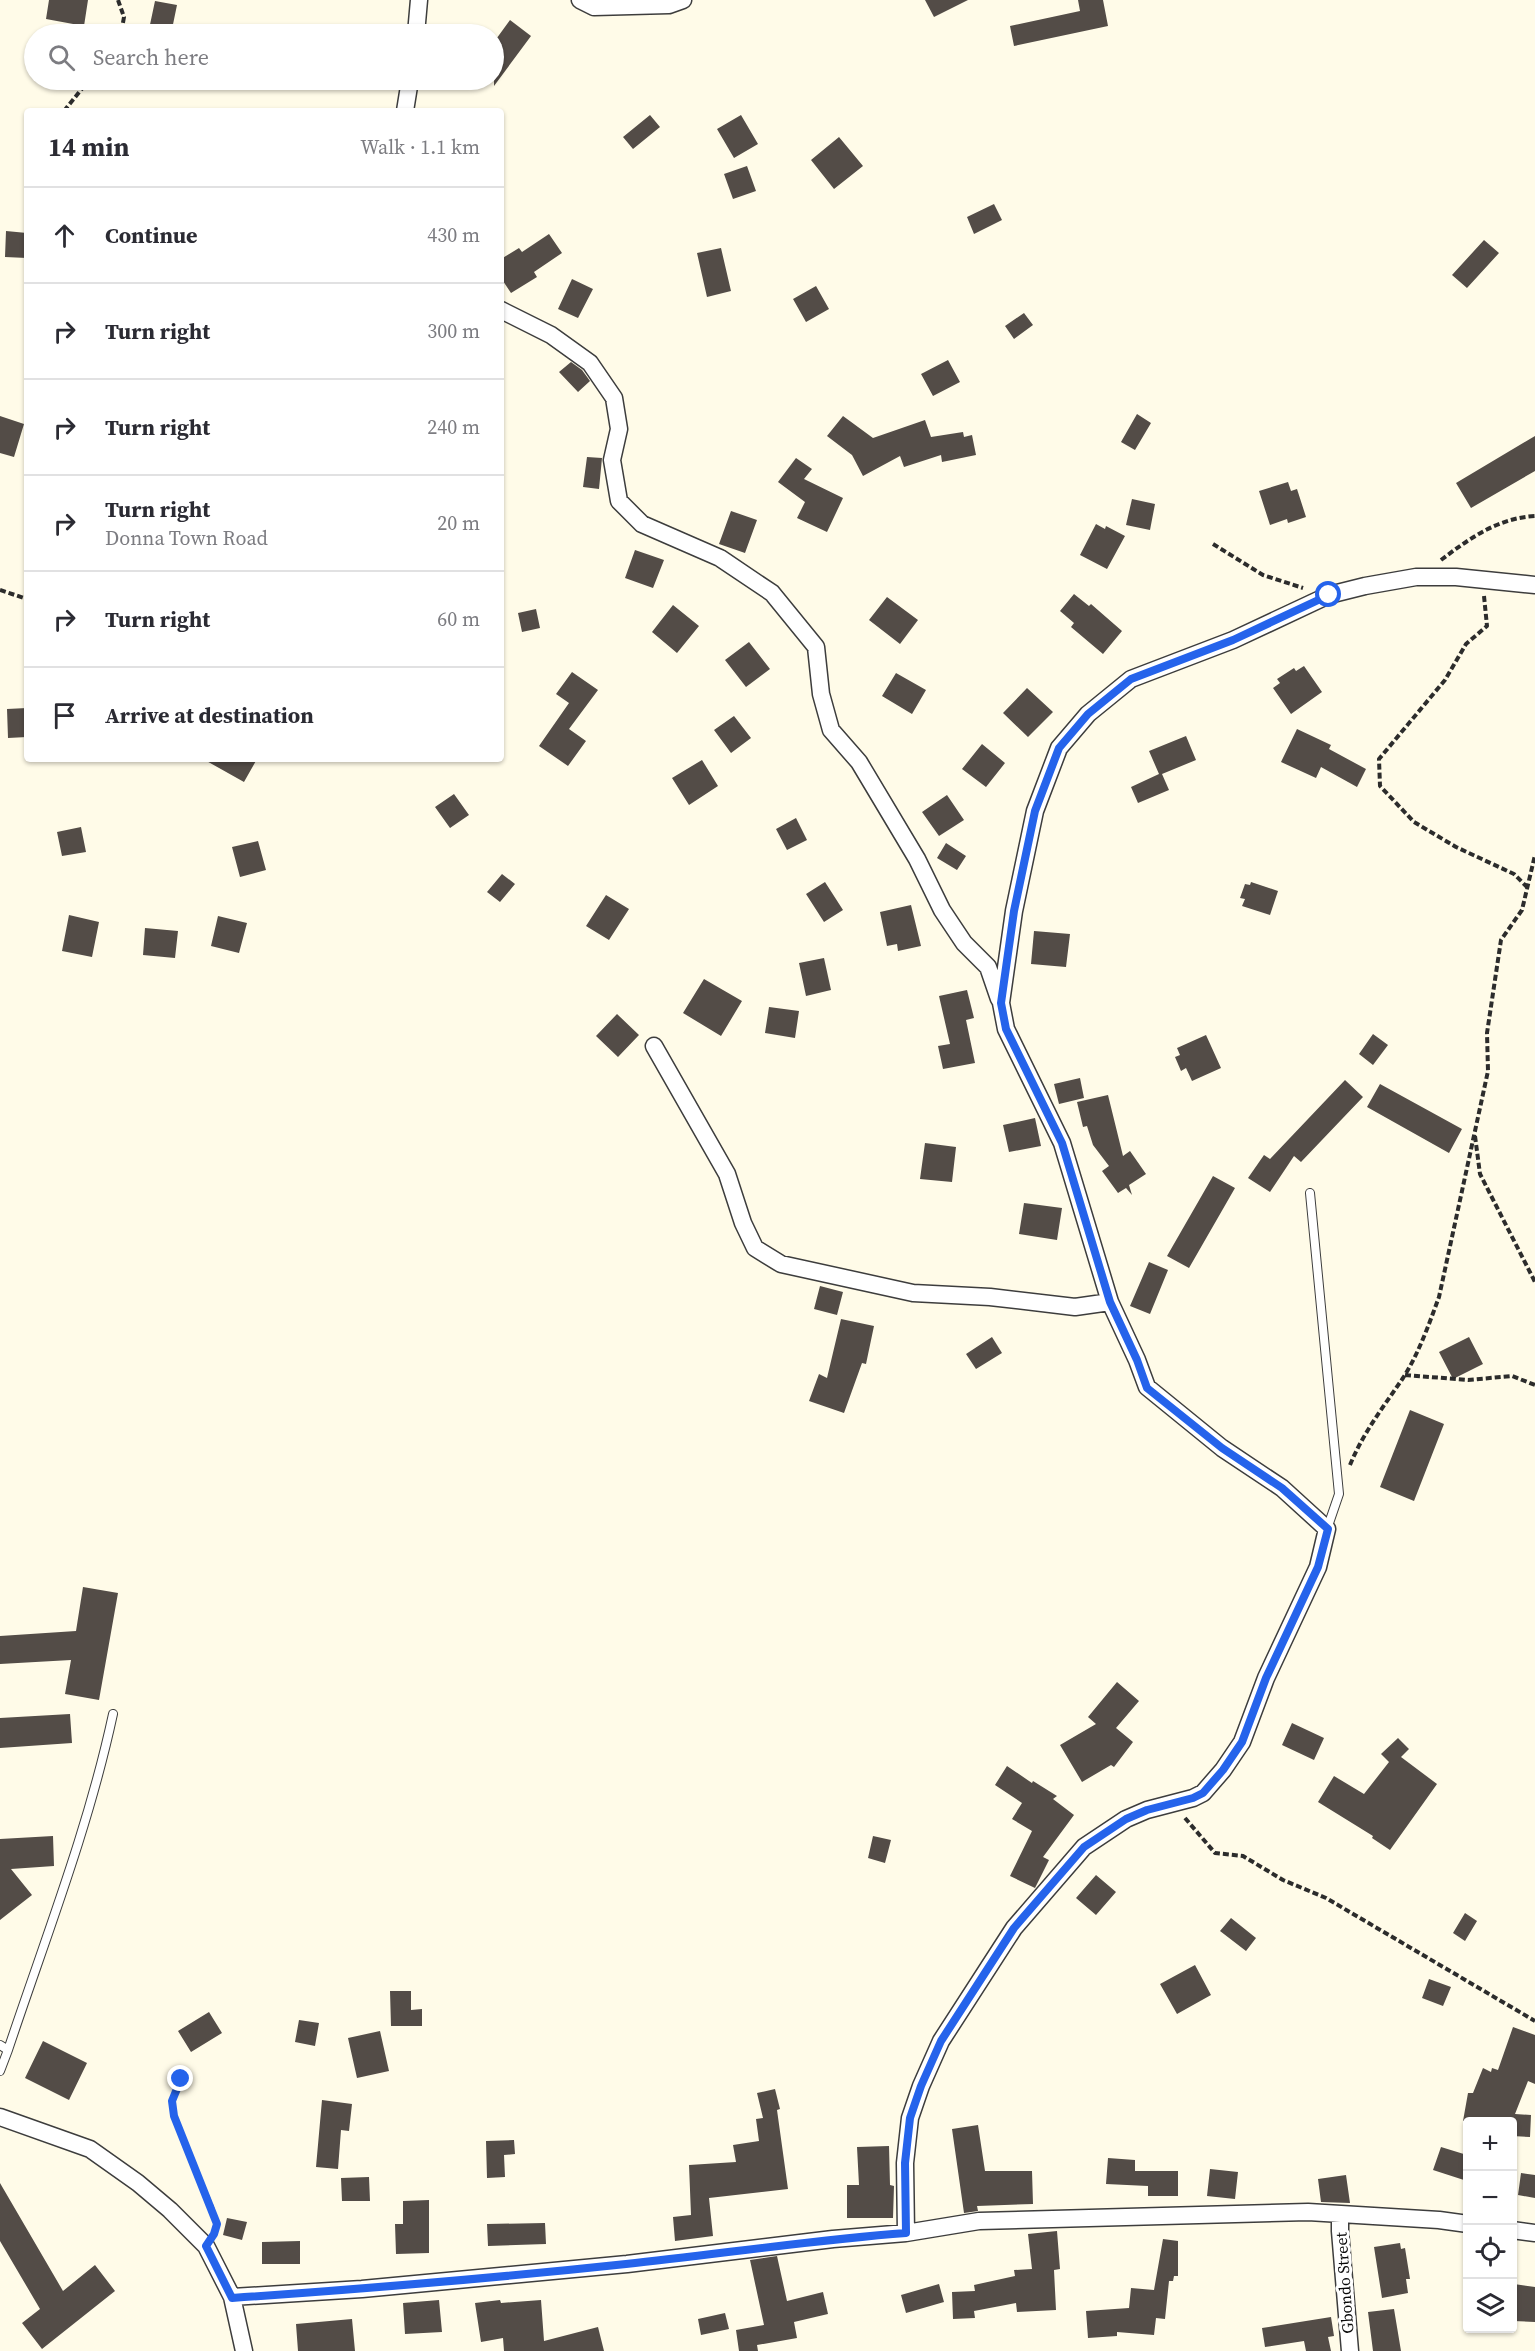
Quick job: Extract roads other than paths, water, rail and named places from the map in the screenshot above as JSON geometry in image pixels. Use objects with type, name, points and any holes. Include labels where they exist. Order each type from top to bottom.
[{"type":"street","points":[[417,24],[420,0]]},
{"type":"street","points":[[580,0],[594,7],[669,5],[683,0]]},
{"type":"street","points":[[405,108],[408,90]]},
{"type":"street","points":[[504,312],[550,335],[590,363],[614,398],[619,429],[612,460],[619,501],[642,524],[720,558],[772,593],[816,647],[821,694],[831,730],[859,762],[917,859],[942,910],[964,943],[988,967],[1001,1003],[1006,1029],[1062,1143],[1110,1302],[1137,1360],[1147,1388],[1222,1448],[1282,1488],[1328,1529],[1318,1567],[1266,1678],[1242,1742],[1223,1770],[1203,1793],[1193,1798],[1147,1810],[1126,1819],[1084,1847],[1014,1928],[941,2041],[910,2118],[905,2163],[906,2233]]},
{"type":"street","points":[[1001,1003],[1014,911],[1035,811],[1059,748],[1088,714],[1131,679],[1233,640],[1329,595],[1365,586],[1416,577],[1456,576],[1535,585]]},
{"type":"street","points":[[654,1046],[727,1174],[743,1222],[755,1248],[782,1264],[913,1293],[990,1297],[1075,1307],[1110,1302]]},
{"type":"street","points":[[0,2117],[90,2150],[138,2183],[170,2210],[206,2246],[232,2298],[244,2351]]},
{"type":"street","points":[[232,2298],[362,2289],[627,2264],[833,2239],[906,2233],[979,2221],[1028,2218],[1308,2212],[1463,2223]]},
{"type":"street","name":"Gbondo Street","points":[[1340,2214],[1350,2351]]},
{"type":"street","points":[[1517,2231],[1535,2233]]},
{"type":"lane","points":[[1310,1193],[1339,1494],[1328,1529]]},
{"type":"lane","points":[[0,2071],[4,2048],[66,1885],[94,1796],[113,1714]]}]
